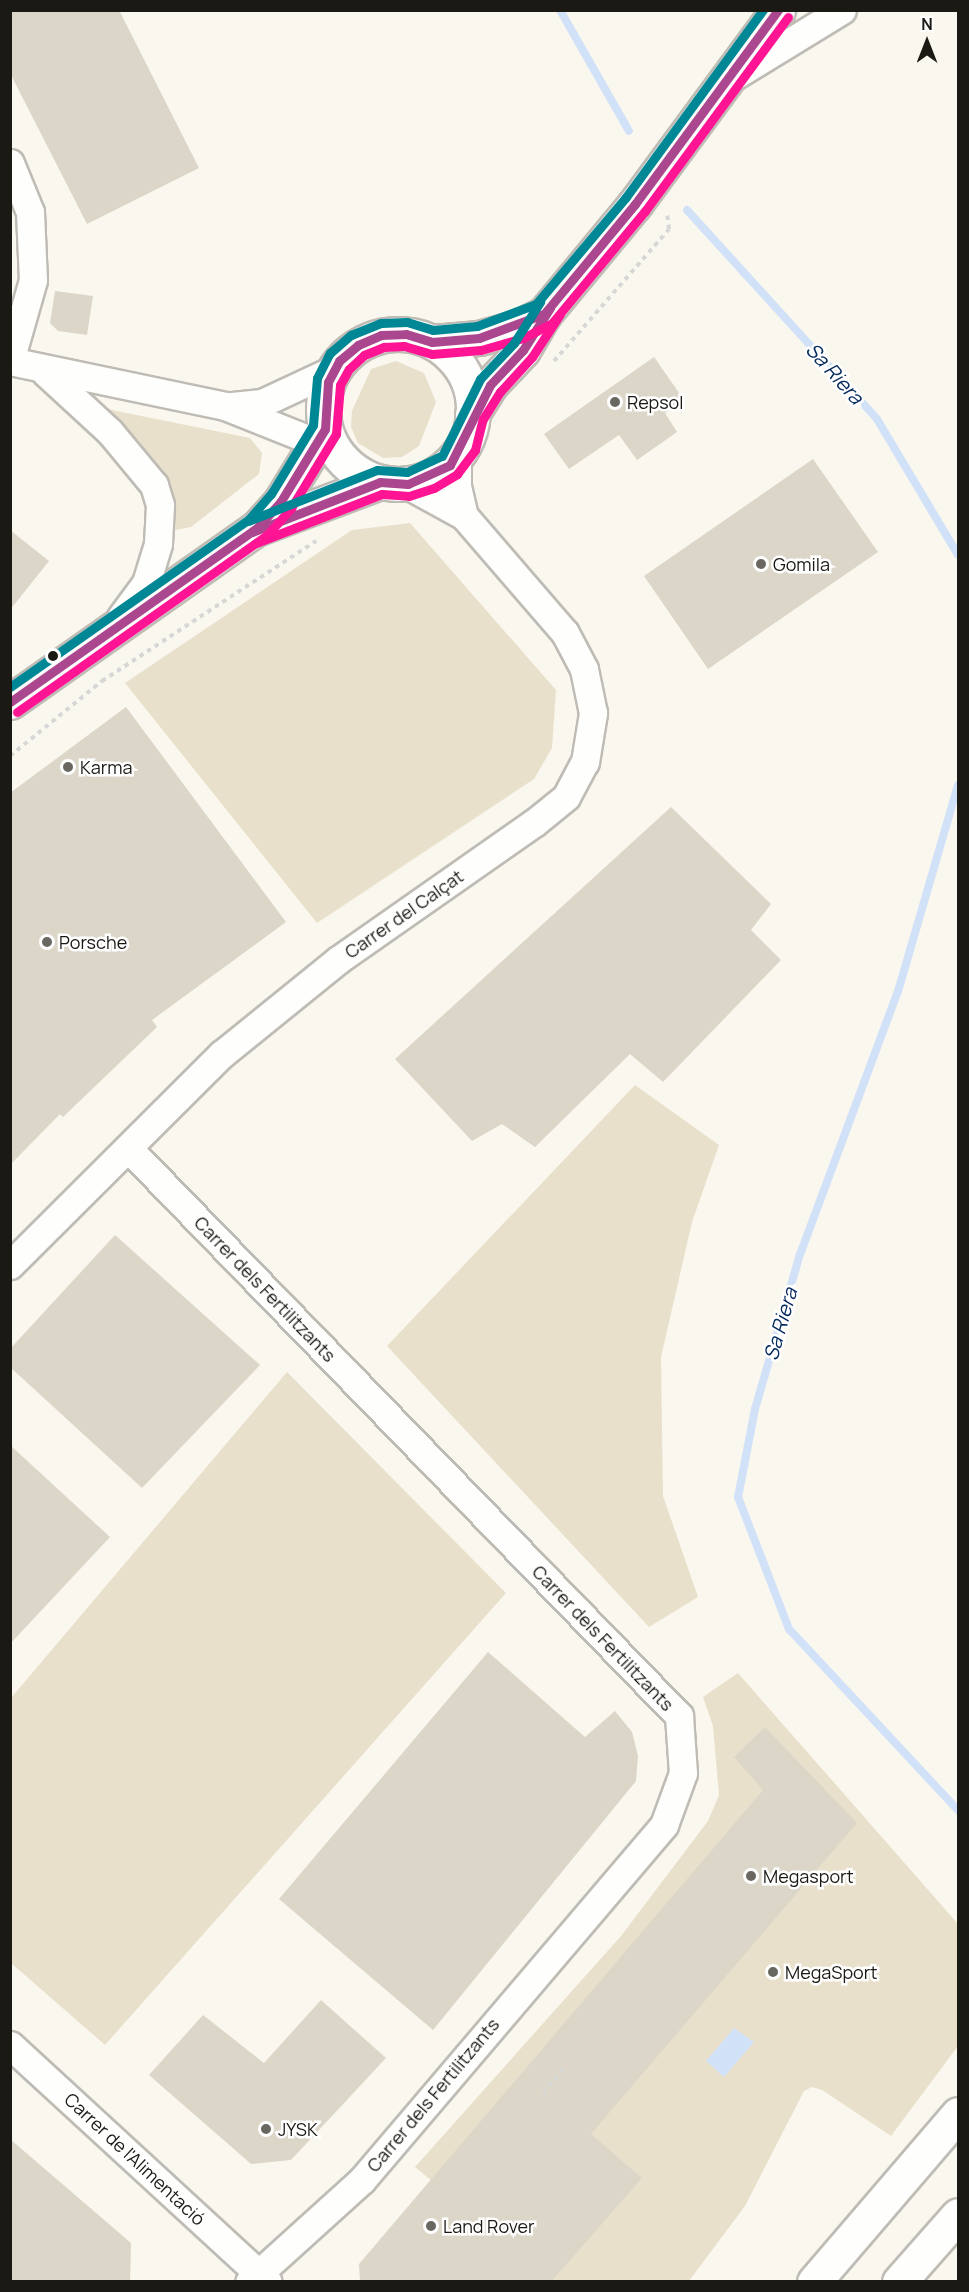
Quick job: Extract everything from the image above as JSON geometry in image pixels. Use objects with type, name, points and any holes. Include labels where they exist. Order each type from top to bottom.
[{"type":"main road","points":[[256,528],[393,483],[431,477],[457,455],[472,414],[490,385],[523,350],[544,314],[728,81],[778,10]]},
{"type":"main road","points":[[432,342],[499,333],[544,314]]},
{"type":"main road","points":[[10,702],[113,626],[256,528],[281,501],[326,440],[324,404],[335,369],[358,345],[381,335],[406,334],[432,342],[448,352],[465,373],[472,414]]},
{"type":"main road","points":[[326,440],[362,475],[393,483]]},
{"type":"main road","points":[[814,2282],[958,2114]]},
{"type":"main road","points":[[899,2282],[958,2216]]},
{"type":"street","points":[[728,81],[842,10]]},
{"type":"street","points":[[10,163],[30,212],[33,280],[10,361],[45,371],[225,406],[326,440]]},
{"type":"street","points":[[225,406],[262,403],[335,369]]},
{"type":"street","points":[[45,371],[137,461],[154,485],[160,506],[160,530],[146,582],[113,626]]},
{"type":"street","points":[[457,455],[457,486],[464,516]]},
{"type":"street","points":[[393,483],[464,516]]},
{"type":"street","name":"Carrer del Calçat","points":[[10,1265],[222,1054],[338,960],[534,823],[566,797],[580,770],[593,713],[584,669],[566,633],[464,516]]},
{"type":"street","name":"Carrer dels Fertilitzants","points":[[129,1149],[679,1716],[683,1773],[664,1825],[362,2180],[259,2279]]},
{"type":"street","name":"Carrer de l'Alimentació","points":[[10,2045],[259,2279]]},
{"type":"path","points":[[666,204],[669,229]]},
{"type":"path","points":[[543,2093],[564,2069]]},
{"type":"shaded area","points":[[396,361],[424,373],[436,402],[419,446],[402,457],[383,458],[358,443],[351,427],[352,411],[371,369]]},
{"type":"shaded area","points":[[97,407],[250,438],[262,453],[259,474],[191,527],[170,531]]},
{"type":"shaded area","points":[[410,523],[556,690],[552,748],[534,779],[317,923],[125,683],[352,530]]},
{"type":"shaded area","points":[[635,1085],[719,1145],[692,1222],[661,1357],[663,1496],[698,1597],[649,1627],[387,1346]]},
{"type":"shaded area","points":[[287,1372],[506,1593],[105,2045],[11,1963],[11,1698]]},
{"type":"shaded area","name":"MegaSport","points":[[738,1673],[958,1924],[958,2046],[891,2136],[822,2090],[812,2087],[804,2091],[745,2206],[689,2281],[551,2281],[415,2167],[621,1936],[708,1821],[719,1795],[713,1726],[703,1697]]},
{"type":"water","points":[[734,2028],[754,2042],[724,2077],[706,2061]]},
{"type":"building","points":[[10,10],[119,10],[199,168],[87,224],[10,73]]},
{"type":"building","points":[[55,291],[93,296],[87,335],[58,331],[50,323]]},
{"type":"building","points":[[654,357],[684,400],[665,413],[677,432],[637,460],[619,435],[569,469],[544,434]]},
{"type":"building","name":"Gomila","points":[[813,459],[878,552],[708,669],[644,576]]},
{"type":"building","points":[[10,530],[49,561],[10,610]]},
{"type":"building","points":[[126,707],[286,922],[152,1020],[157,1027],[63,1117],[60,1114],[10,1165],[10,793]]},
{"type":"building","points":[[671,807],[771,904],[751,930],[781,960],[663,1082],[630,1054],[535,1147],[502,1124],[472,1141],[395,1059]]},
{"type":"building","points":[[115,1235],[260,1365],[142,1488],[10,1367],[10,1349]]},
{"type":"building","points":[[10,1445],[110,1537],[10,1644]]},
{"type":"building","points":[[488,1652],[585,1737],[615,1711],[632,1732],[638,1756],[636,1781],[433,2030],[279,1899]]},
{"type":"building","points":[[765,1727],[857,1823],[591,2134],[642,2178],[551,2282],[360,2282],[359,2264],[763,1790],[734,1757]]},
{"type":"building","points":[[321,2000],[386,2058],[291,2160],[251,2164],[149,2075],[203,2015],[264,2063]]},
{"type":"building","points":[[10,2139],[131,2243],[130,2282],[10,2282]]},
{"type":"waterway","name":"Sa Riera","points":[[560,10],[629,131]]},
{"type":"waterway","name":"Sa Riera","points":[[687,210],[877,419],[958,555]]},
{"type":"waterway","name":"Sa Riera","points":[[958,785],[898,991],[800,1254],[755,1409],[738,1497],[789,1629],[958,1810]]},
{"type":"transit line","points":[[10,687],[249,519],[271,494],[313,425],[317,378],[330,353],[351,335],[381,323],[407,322],[433,330],[477,326],[536,304],[626,197],[763,10]]},
{"type":"transit line","points":[[10,702],[257,528],[281,501],[325,429],[328,382],[339,361],[358,345],[381,335],[406,334],[432,342],[479,338],[544,314],[635,204],[778,10]]},
{"type":"transit line","points":[[17,712],[266,536],[291,508],[336,434],[340,385],[349,369],[364,355],[384,347],[404,346],[432,354],[481,350],[523,338],[552,323],[645,211],[788,17]]},
{"type":"transit line","points":[[248,521],[377,470],[407,472],[442,456],[480,379],[514,343],[540,302]]},
{"type":"transit line","points":[[252,532],[380,482],[408,484],[450,465],[490,385],[523,350],[550,308]]},
{"type":"transit line","points":[[256,543],[382,494],[409,496],[434,488],[457,474],[475,450],[483,419],[500,392],[532,357],[560,314]]},
{"type":"place","name":"Repsol","points":[[615,402]]},
{"type":"place","name":"Gomila","points":[[761,564]]},
{"type":"place","name":"Karma","points":[[68,767]]},
{"type":"place","name":"Porsche","points":[[47,942]]},
{"type":"place","name":"Megasport","points":[[751,1876]]},
{"type":"place","name":"MegaSport","points":[[773,1972]]},
{"type":"place","name":"JYSK","points":[[266,2129]]},
{"type":"place","name":"Land Rover","points":[[431,2226]]}]
